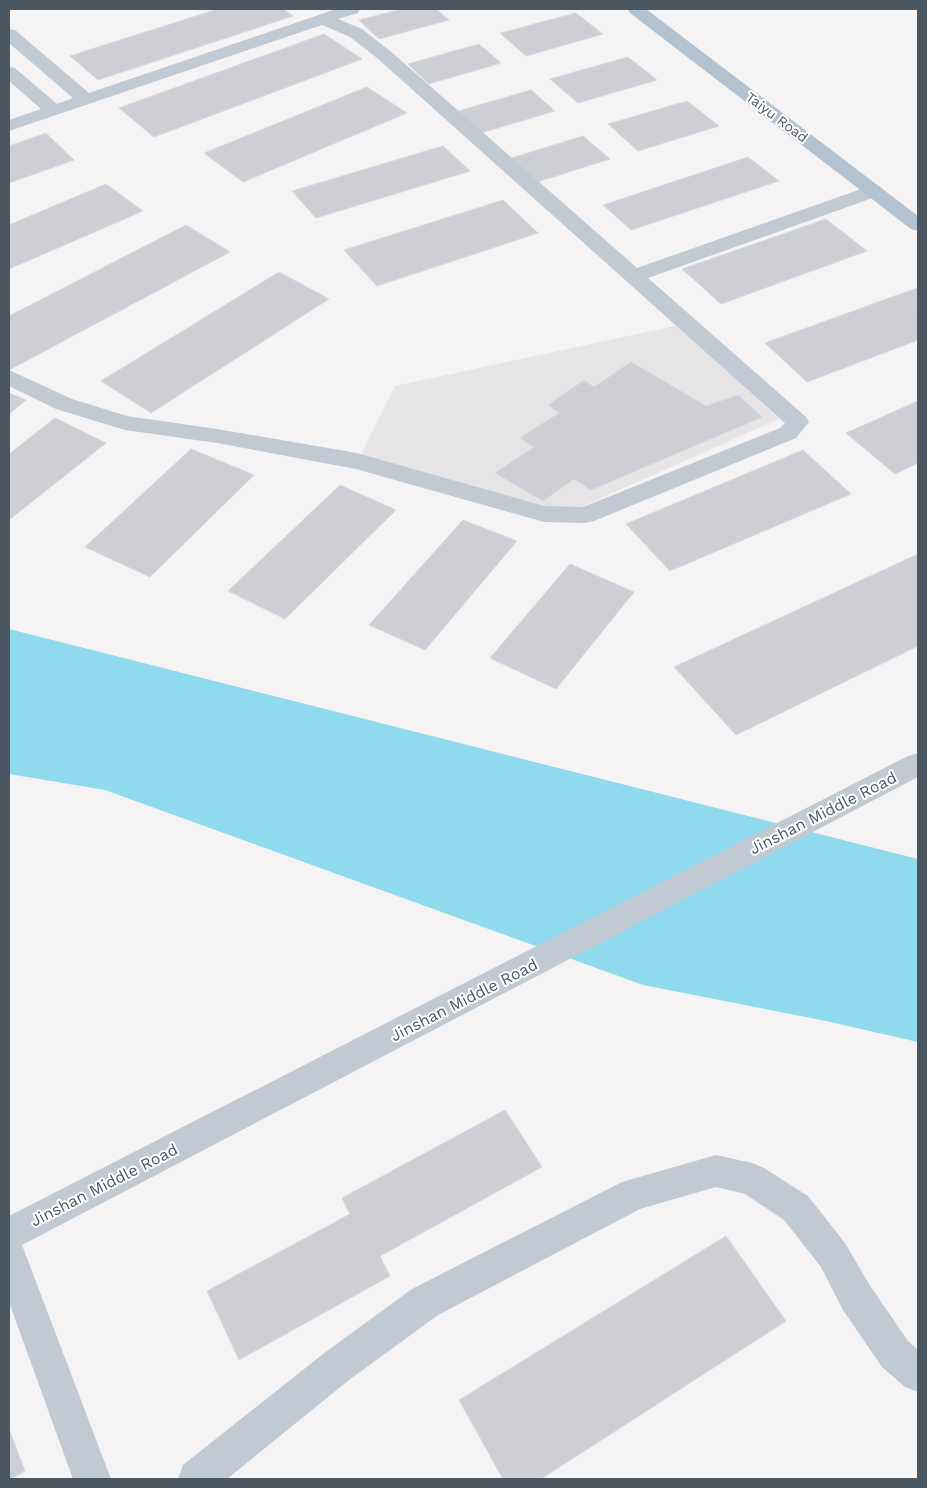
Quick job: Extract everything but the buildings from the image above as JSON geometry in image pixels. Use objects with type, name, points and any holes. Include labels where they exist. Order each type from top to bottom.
[{"type":"main road","name":"Taiyu Road","points":[[636,9],[918,225]]},
{"type":"main road","name":"Taiyu Road","points":[[651,9],[918,209]]},
{"type":"street","points":[[9,126],[352,9]]},
{"type":"street","points":[[9,377],[64,404],[125,423],[217,436],[357,461],[544,514],[585,515],[788,433],[798,422],[383,54],[356,34],[323,19]]},
{"type":"street","points":[[9,34],[86,100]]},
{"type":"street","points":[[9,72],[54,110]]},
{"type":"street","points":[[633,276],[874,191]]},
{"type":"street","name":"Jinshan Middle Road","points":[[9,1234],[918,764]]},
{"type":"street","points":[[197,1479],[336,1367],[425,1302],[634,1194],[716,1171],[752,1179],[796,1208],[834,1255],[856,1297],[895,1354],[918,1374]]},
{"type":"street","points":[[9,1255],[92,1479]]},
{"type":"shaded area","points":[[680,325],[779,419],[581,507],[547,507],[361,454],[395,386]]},
{"type":"water","points":[[9,629],[918,859],[918,1042],[826,1021],[643,985],[105,790],[9,774]]}]
